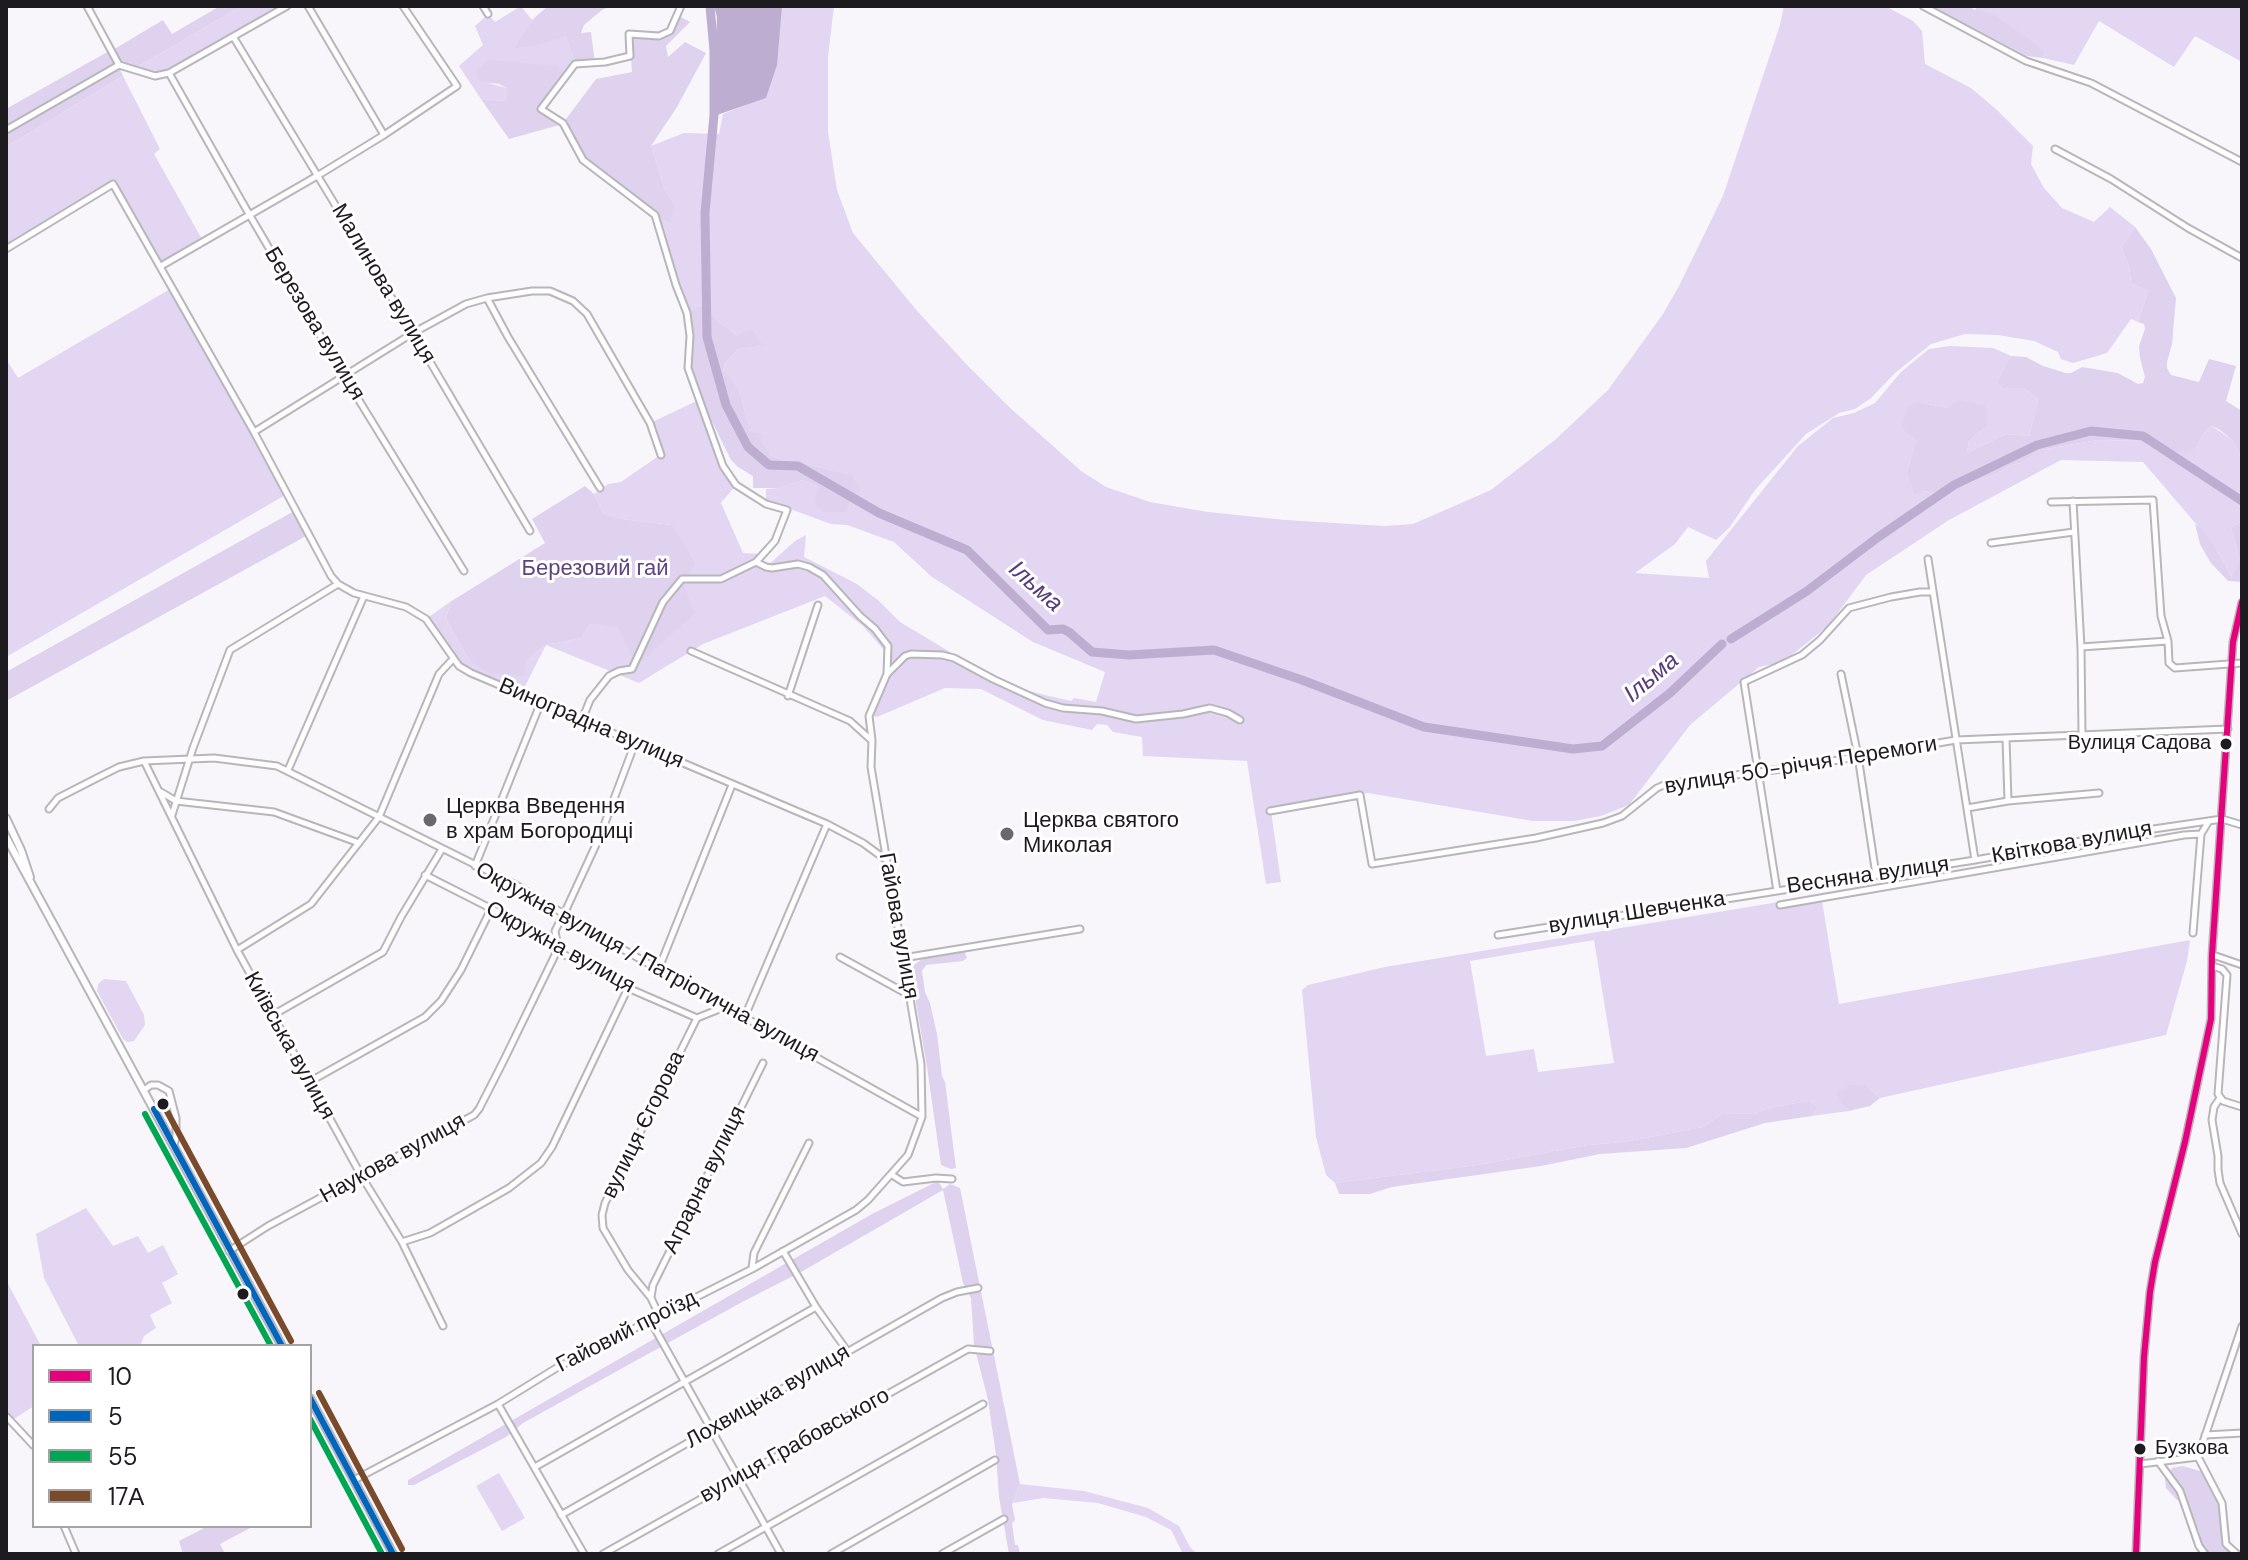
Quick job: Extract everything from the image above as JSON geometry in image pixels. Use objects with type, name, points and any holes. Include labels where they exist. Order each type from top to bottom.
[{"type":"main road","points":[[6,818],[31,881]]},
{"type":"main road","points":[[6,837],[281,1344]]},
{"type":"main road","points":[[6,850],[15,854]]},
{"type":"main road","points":[[312,1402],[393,1554]]},
{"type":"street","points":[[87,6],[119,65],[155,76],[169,73],[287,6]]},
{"type":"street","points":[[308,6],[384,135]]},
{"type":"street","points":[[161,266],[317,176],[457,86],[403,6]]},
{"type":"street","points":[[483,6],[488,14]]},
{"type":"street","points":[[582,720],[590,700],[609,676],[632,669],[663,602],[682,579],[721,579],[756,562],[775,541],[787,510],[766,504],[736,485],[720,458],[688,368],[690,336],[687,313],[655,215],[583,160],[563,123],[541,109],[575,64],[630,56],[629,34],[659,36],[670,31],[681,6]]},
{"type":"street","points":[[1923,6],[2026,61],[2091,83],[2242,162]]},
{"type":"street","name":"Малинова вулиця","points":[[234,38],[530,531]]},
{"type":"street","points":[[6,130],[119,65]]},
{"type":"street","name":"Березова вулиця","points":[[169,73],[344,376],[464,571]]},
{"type":"street","points":[[2055,149],[2242,258]]},
{"type":"street","points":[[6,249],[113,184],[338,584],[230,650],[171,816]]},
{"type":"street","points":[[254,432],[413,333],[466,304],[532,291],[550,291],[573,301],[587,314],[650,423],[661,455]]},
{"type":"street","points":[[487,298],[600,488]]},
{"type":"street","points":[[2051,502],[2153,500],[2161,616],[2168,641],[2169,663],[2175,668],[2242,663]]},
{"type":"street","points":[[2073,501],[2082,735]]},
{"type":"street","points":[[1991,543],[2074,532]]},
{"type":"street","name":"Квіткова вулиця","points":[[1928,559],[1975,860],[2222,819]]},
{"type":"street","points":[[756,562],[772,568],[798,564],[823,575],[888,646],[887,674]]},
{"type":"street","name":"Виноградна вулиця","points":[[338,584],[364,596],[406,607],[426,619],[453,659],[471,673],[827,824],[886,859]]},
{"type":"street","name":"Весняна вулиця","points":[[1933,592],[1891,597],[1849,608],[1802,655],[1744,682],[1777,891],[1975,860]]},
{"type":"street","points":[[288,770],[364,596]]},
{"type":"street","points":[[2136,1554],[2144,1357],[2150,1292],[2211,1019],[2212,955],[2232,664],[2235,628],[2242,602]]},
{"type":"street","points":[[788,696],[818,605]]},
{"type":"street","points":[[2081,647],[2168,641]]},
{"type":"street","points":[[691,651],[850,721],[872,740]]},
{"type":"street","points":[[887,674],[905,656],[942,655],[1045,703],[1063,708],[1102,711],[1136,719],[1210,708],[1240,720]]},
{"type":"street","points":[[237,950],[311,904],[379,817],[439,674],[453,659]]},
{"type":"street","name":"Гайова вулиця","points":[[887,674],[869,716],[871,767],[919,1045],[922,1117],[908,1155],[892,1175]]},
{"type":"street","points":[[1841,674],[1858,756],[1876,875]]},
{"type":"street","points":[[475,866],[541,702]]},
{"type":"street","name":"вулиця 50-річчя Перемоги","points":[[1270,811],[1360,795],[1372,864],[1536,838],[1603,823],[1622,816],[1666,784],[1956,740],[2228,729]]},
{"type":"street","points":[[2006,738],[2008,801]]},
{"type":"street","name":"Наукова вулиця","points":[[229,1251],[268,1226],[466,1120],[479,1109],[555,955],[555,931],[600,836],[635,743]]},
{"type":"street","name":"Окружна вулиця / Патріотична вулиця","points":[[49,809],[58,798],[97,778],[119,767],[144,761],[229,760],[277,766],[518,886],[562,916],[922,1117]]},
{"type":"street","name":"Київська вулиця","points":[[144,761],[237,950],[362,1177],[402,1242],[443,1326]]},
{"type":"street","points":[[659,968],[732,785]]},
{"type":"street","points":[[160,791],[176,801],[274,812],[359,843]]},
{"type":"street","name":"Квіткова вулиця","points":[[1967,808],[2099,793]]},
{"type":"street","points":[[2222,819],[2242,825]]},
{"type":"street","points":[[2193,933],[2201,834],[2209,821]]},
{"type":"street","points":[[745,1016],[827,824]]},
{"type":"street","points":[[1780,905],[2201,834]]},
{"type":"street","points":[[273,1015],[383,952],[442,849]]},
{"type":"street","name":"Окружна вулиця","points":[[425,875],[557,942],[561,953],[628,988],[697,1018]]},
{"type":"street","name":"вулиця Шевченка","points":[[1498,935],[1777,891]]},
{"type":"street","points":[[309,1082],[425,1017],[441,1001],[461,970],[491,909]]},
{"type":"street","points":[[903,958],[1080,929]]},
{"type":"street","points":[[2212,955],[2242,965]]},
{"type":"street","points":[[840,957],[910,996]]},
{"type":"street","points":[[2212,966],[2222,969],[2227,975],[2220,1098],[2214,1107],[2212,1120],[2220,1183],[2242,1234]]},
{"type":"street","points":[[402,1242],[430,1233],[509,1188],[541,1163],[552,1147],[628,988]]},
{"type":"street","points":[[697,1018],[717,1010],[722,1004]]},
{"type":"street","name":"вулиця Єгорова","points":[[651,1298],[628,1270],[603,1228],[602,1215],[605,1203],[697,1018]]},
{"type":"street","name":"Аграрна вулиця","points":[[651,1298],[653,1285],[763,1063]]},
{"type":"street","points":[[144,1090],[158,1085],[169,1091],[176,1118],[174,1146]]},
{"type":"street","points":[[2220,1098],[2242,1107]]},
{"type":"street","points":[[752,1269],[754,1253],[809,1143]]},
{"type":"street","points":[[892,1175],[903,1182],[952,1179]]},
{"type":"street","name":"Гайовий проїзд","points":[[354,1480],[498,1404],[558,1367],[752,1269],[856,1210],[892,1175]]},
{"type":"street","points":[[783,1251],[816,1307],[848,1352]]},
{"type":"street","name":"Лохвицька вулиця","points":[[561,1515],[942,1298],[978,1288]]},
{"type":"street","points":[[651,1298],[659,1315]]},
{"type":"street","points":[[535,1467],[816,1307]]},
{"type":"street","points":[[650,1320],[781,1554]]},
{"type":"street","points":[[2237,1554],[2226,1544],[2222,1503],[2198,1457],[2242,1326]]},
{"type":"street","name":"вулиця Грабовського","points":[[603,1554],[968,1349],[990,1351]]},
{"type":"street","points":[[498,1404],[584,1554]]},
{"type":"street","points":[[718,1554],[983,1404]]},
{"type":"street","points":[[6,1416],[32,1444]]},
{"type":"street","points":[[2205,1435],[2242,1433]]},
{"type":"street","points":[[2140,1464],[2198,1457]]},
{"type":"street","points":[[831,1554],[995,1460]]},
{"type":"street","points":[[2158,1461],[2180,1491],[2199,1546],[2205,1554]]},
{"type":"street","points":[[942,1554],[1004,1519]]},
{"type":"street","points":[[65,1528],[76,1554]]},
{"type":"shaded area","points":[[242,6],[287,6],[169,73],[155,76],[132,70]]},
{"type":"shaded area","points":[[521,6],[532,20],[515,47],[566,36],[575,64],[566,75],[476,71],[480,81],[507,88],[505,101],[481,99],[459,66],[483,45],[475,26],[488,14],[495,22]]},
{"type":"shaded area","points":[[714,6],[782,6],[777,65],[766,98],[717,115],[717,17]]},
{"type":"shaded area","points":[[779,6],[834,6],[828,57],[828,132],[837,190],[853,233],[918,312],[1008,406],[1081,471],[1106,487],[1150,502],[1285,520],[1384,526],[1413,524],[1491,490],[1556,439],[1608,390],[1663,314],[1723,196],[1784,6],[1885,6],[1913,21],[1922,31],[1925,64],[1971,88],[2033,146],[2031,164],[2044,188],[2062,208],[2094,222],[2110,207],[2135,227],[2121,247],[2129,265],[2131,283],[2148,291],[2138,322],[2131,319],[2107,353],[2073,363],[2061,359],[2058,352],[2034,341],[1998,335],[1965,334],[1931,344],[1895,373],[1871,398],[1855,409],[1839,413],[1806,434],[1755,490],[1729,528],[1716,540],[1688,527],[1675,544],[1635,573],[1709,578],[1706,561],[1798,446],[1833,418],[1875,403],[1901,372],[1929,349],[1950,346],[1993,348],[2011,356],[1996,382],[2002,388],[2023,388],[2038,399],[2029,436],[2006,434],[1967,453],[1969,441],[1987,426],[1947,408],[1919,402],[1916,440],[1907,472],[1922,491],[1938,493],[1996,474],[2040,450],[2098,440],[2144,441],[2158,451],[2160,447],[2170,449],[2198,444],[2212,426],[2232,440],[2242,456],[2242,521],[2231,527],[2239,558],[2231,576],[2215,546],[2143,462],[2061,460],[1949,520],[1866,575],[1828,626],[1783,662],[1759,667],[1690,725],[1629,805],[1601,816],[1574,821],[1533,821],[1368,793],[1271,811],[1281,882],[1266,884],[1247,761],[1143,756],[1142,737],[1113,732],[1107,725],[1097,724],[1092,730],[1043,720],[981,689],[945,688],[877,717],[866,714],[885,672],[884,650],[863,626],[825,596],[703,644],[639,683],[546,645],[581,638],[590,624],[617,625],[636,665],[684,586],[672,525],[621,519],[603,513],[594,494],[608,484],[621,482],[660,455],[650,423],[701,399],[725,468],[736,485],[721,503],[743,553],[762,554],[756,562],[766,567],[806,535],[804,557],[857,584],[900,622],[980,670],[1025,690],[1071,701],[1074,698],[1096,702],[1105,672],[1033,642],[932,577],[894,542],[847,525],[831,524],[766,504],[766,489],[802,480],[817,486],[850,475],[787,462],[770,455],[750,433],[739,389],[723,372],[725,363],[738,349],[762,346],[737,336],[699,305],[687,313],[655,215],[675,206],[665,190],[651,146],[684,133],[719,134],[723,114],[748,104],[760,95],[779,43]]},
{"type":"shaded area","points":[[1977,6],[2242,6],[2242,62],[2195,36],[2174,67],[2099,21],[2074,65],[2043,58],[2045,51],[1975,10]]},
{"type":"shaded area","points":[[123,76],[160,149],[154,154],[203,241],[161,266],[112,184],[6,246],[6,147]]},
{"type":"shaded area","points":[[172,288],[287,494],[6,657],[6,359],[18,378]]},
{"type":"shaded area","points":[[450,602],[446,619],[469,660],[526,661],[546,645],[521,694],[459,666],[426,619]]},
{"type":"shaded area","points":[[1821,895],[1839,1004],[2190,940],[2166,1035],[1880,1098],[1867,1086],[1840,1103],[1849,1111],[1812,1116],[1816,1105],[1808,1101],[1753,1114],[1724,1113],[1703,1127],[1624,1142],[1335,1183],[1326,1175],[1316,1137],[1302,990],[1308,985],[1385,967]],"holes":[[[1594,940],[1614,1063],[1538,1072],[1534,1049],[1486,1056],[1470,961]]]},
{"type":"shaded area","points":[[104,979],[126,981],[144,1015],[145,1025],[134,1041],[123,1039],[97,991],[98,984]]},
{"type":"shaded area","points":[[86,1208],[113,1246],[138,1236],[148,1253],[163,1245],[178,1274],[162,1283],[172,1303],[150,1315],[156,1328],[144,1336],[141,1344],[78,1344],[44,1278],[36,1234]]},
{"type":"shaded area","points":[[6,1280],[40,1344],[32,1344],[32,1407],[6,1424]]},
{"type":"shaded area","points":[[499,1473],[525,1518],[502,1531],[476,1486]]},
{"type":"shaded area","points":[[1020,1484],[1084,1491],[1148,1508],[1179,1526],[1197,1554],[1183,1554],[1171,1530],[1146,1517],[1098,1503],[1043,1498],[1013,1503]]},
{"type":"green space","points":[[220,6],[242,6],[132,70],[119,67],[123,76],[6,147],[6,109],[163,20],[172,34]]},
{"type":"green space","points":[[548,6],[611,6],[584,25],[581,33],[591,32],[595,63],[575,64],[566,36],[538,45],[514,48],[532,20]]},
{"type":"green space","points":[[1932,6],[1967,6],[1993,14],[2045,51],[2043,58],[2027,56]]},
{"type":"green space","points":[[677,15],[690,22],[666,46],[668,57],[685,42],[706,53],[677,107],[651,146],[665,190],[675,206],[670,223],[583,160],[563,124],[509,139],[481,99],[505,101],[507,88],[480,82],[476,71],[488,60],[557,66],[566,75],[542,109],[563,123],[596,79],[632,72],[629,34],[659,36],[670,30]]},
{"type":"green space","points":[[2135,227],[2151,249],[2176,298],[2172,344],[2167,362],[2171,375],[2199,382],[2209,359],[2236,366],[2226,401],[2242,411],[2242,456],[2232,440],[2212,426],[2191,451],[2184,454],[2165,447],[2160,447],[2159,451],[2144,441],[2098,440],[2040,450],[1996,474],[1938,493],[1923,491],[1915,494],[1907,472],[1916,440],[1902,428],[1907,407],[1919,402],[1947,408],[1962,400],[1985,406],[1987,426],[1969,441],[1967,453],[2006,434],[2029,436],[2038,399],[2023,388],[2002,388],[1996,382],[2011,356],[2026,357],[2066,373],[2082,367],[2118,373],[2138,384],[2143,383],[2145,377],[2139,346],[2145,329],[2144,324],[2138,322],[2148,291],[2131,283],[2129,265],[2121,247]]},
{"type":"green space","points":[[699,305],[737,336],[751,329],[763,346],[738,349],[725,363],[723,371],[739,389],[750,432],[762,434],[761,442],[770,455],[787,462],[851,475],[860,489],[849,501],[847,512],[823,512],[815,503],[817,486],[802,480],[779,488],[753,488],[753,476],[731,460],[688,368],[687,313]]},
{"type":"green space","name":"Березовий гай","points":[[585,486],[594,494],[603,513],[621,519],[672,525],[695,563],[684,586],[695,613],[636,666],[617,626],[590,624],[581,638],[546,645],[526,661],[524,676],[489,673],[469,660],[446,619],[450,602],[545,543],[532,519]]},
{"type":"green space","points":[[296,510],[308,535],[6,701],[6,672]]},
{"type":"green space","points":[[2242,521],[2242,582],[2228,581],[2210,562],[2200,544],[2195,524],[2215,546],[2231,576],[2239,558],[2231,527]]},
{"type":"green space","points":[[965,952],[967,958],[963,961],[926,965],[922,971],[945,1082],[956,1168],[951,1169],[941,1165],[910,968],[922,959]]},
{"type":"green space","points":[[1850,1085],[1867,1086],[1880,1098],[1870,1106],[1849,1111],[1840,1103],[1836,1093]]},
{"type":"green space","points":[[1808,1101],[1816,1105],[1812,1116],[1765,1123],[1686,1148],[1600,1154],[1541,1166],[1392,1187],[1370,1194],[1339,1194],[1335,1183],[1624,1142],[1703,1127],[1724,1113],[1753,1114]]},
{"type":"green space","points":[[938,1181],[943,1189],[950,1184],[960,1188],[1020,1484],[1012,1505],[1015,1520],[1012,1523],[1015,1545],[1018,1545],[1020,1554],[1009,1554],[988,1400],[974,1345],[971,1298],[963,1283],[943,1190],[801,1272],[523,1423],[506,1437],[414,1485],[408,1485],[408,1480],[872,1214]]},
{"type":"green space","points":[[2183,1466],[2203,1472],[2221,1513],[2221,1540],[2234,1554],[2211,1554],[2201,1543],[2199,1531],[2186,1505],[2166,1488],[2165,1479],[2172,1468]]},
{"type":"green space","points":[[204,1528],[250,1528],[220,1544],[225,1554],[183,1554],[179,1541]]},
{"type":"waterway","name":"Ільма","points":[[710,6],[714,115],[705,213],[707,337],[726,405],[748,447],[769,465],[798,466],[879,513],[967,550],[1048,630],[1063,629],[1092,652],[1129,655],[1214,650],[1424,727],[1573,749],[1602,746],[1670,693],[1722,644]]},
{"type":"waterway","name":"Ільма","points":[[1731,639],[1807,591],[1954,485],[2037,445],[2091,431],[2143,436],[2242,501]]},
{"type":"transit line","name":"10","points":[[2136,1554],[2144,1357],[2150,1292],[2211,1019],[2212,955],[2233,642],[2242,602]]},
{"type":"transit line","name":"17А","points":[[163,1104],[291,1341]]},
{"type":"transit line","name":"5","points":[[154,1109],[281,1344]]},
{"type":"transit line","name":"55","points":[[145,1114],[270,1344]]},
{"type":"transit line","name":"17А","points":[[319,1393],[402,1549]]},
{"type":"transit line","name":"5","points":[[312,1402],[393,1554]]},
{"type":"transit line","name":"55","points":[[312,1423],[382,1554]]},
{"type":"place","name":"Вулиця Садова","points":[[2226,744]]},
{"type":"place","name":"Церква Введення в храм Богородиці","points":[[430,820]]},
{"type":"place","name":"Церква святого Миколая","points":[[1007,834]]},
{"type":"place","name":"Бузкова","points":[[2140,1449]]}]
